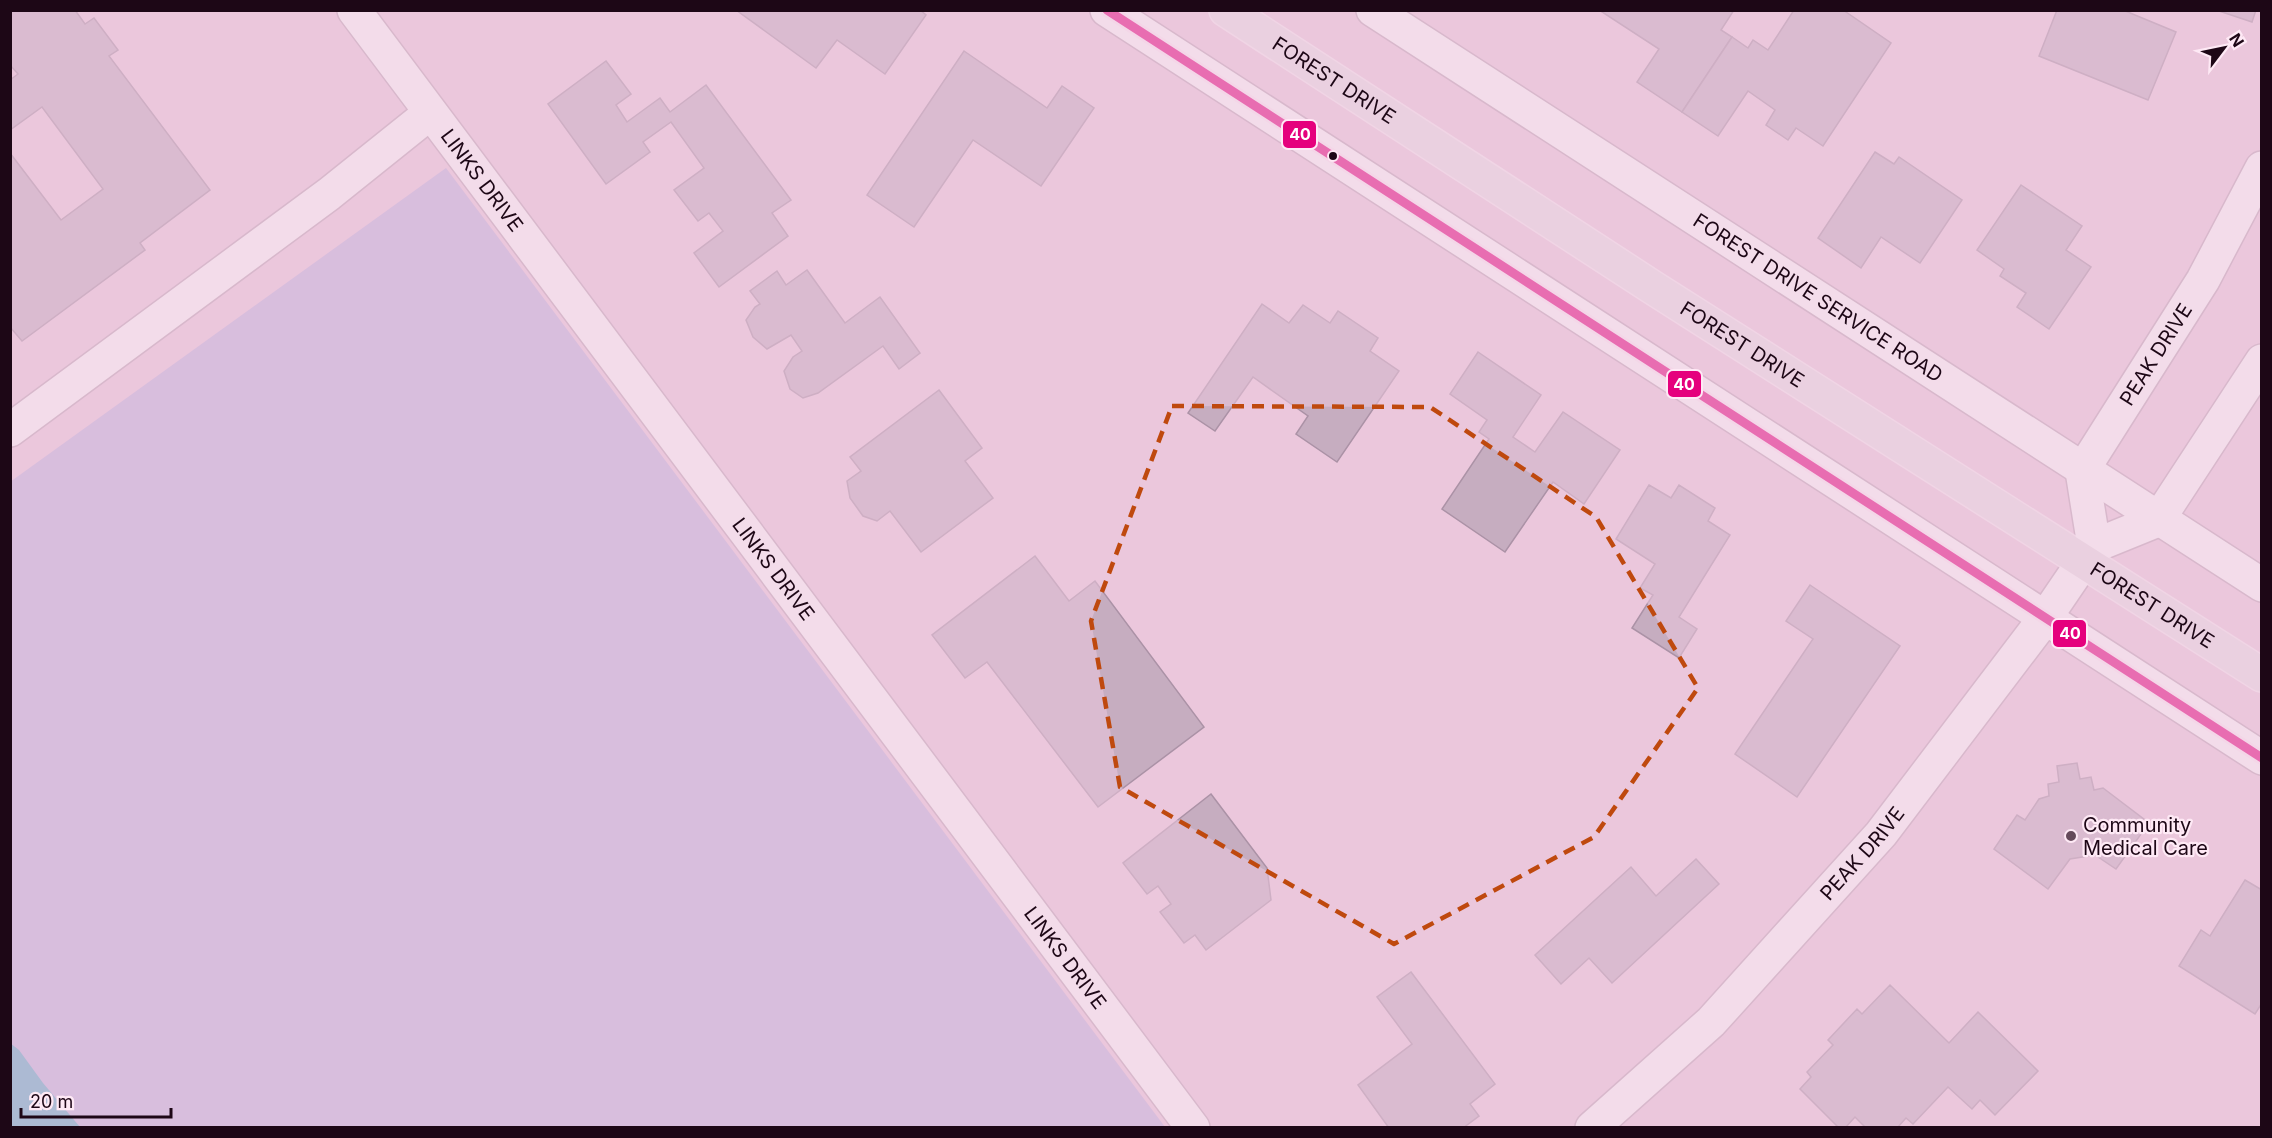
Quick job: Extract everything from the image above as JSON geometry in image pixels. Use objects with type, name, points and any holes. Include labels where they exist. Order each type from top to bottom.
[{"type":"main road","name":"FOREST DRIVE","points":[[1226,10],[1652,287],[2088,554],[2262,675]]},
{"type":"street","name":"LINKS DRIVE","points":[[354,10],[1193,1128]]},
{"type":"street","points":[[1107,10],[2262,758]]},
{"type":"street","name":"FOREST DRIVE SERVICE ROAD","points":[[1373,10],[2082,471],[2262,585]]},
{"type":"street","points":[[10,430],[329,194],[430,113]]},
{"type":"street","name":"PEAK DRIVE","points":[[2082,471],[2203,280],[2262,168]]},
{"type":"street","points":[[2082,471],[2088,554],[2158,520],[2262,361]]},
{"type":"street","name":"PEAK DRIVE","points":[[1592,1128],[1711,1022],[1881,834],[2045,618],[2088,554]]},
{"type":"highlighted area","points":[[1172,406],[1430,407],[1596,517],[1698,688],[1594,837],[1394,944],[1120,787],[1091,621]]},
{"type":"shaded area","points":[[446,168],[1165,1127],[11,1127],[10,482]]},
{"type":"water","points":[[10,1043],[19,1050],[80,1127],[11,1127]]},
{"type":"building","points":[[10,10],[75,10],[85,24],[94,18],[118,50],[109,56],[210,190],[140,243],[145,250],[22,341],[10,327],[10,153],[61,220],[103,189],[42,107],[10,130],[10,80],[18,74],[10,65]]},
{"type":"building","points":[[736,10],[920,10],[926,15],[885,74],[837,40],[816,68]]},
{"type":"building","points":[[1599,10],[1734,10],[1721,30],[1732,37],[1682,112],[1637,82],[1659,49]]},
{"type":"building","points":[[1794,10],[1843,10],[1891,43],[1823,146],[1796,128],[1788,140],[1766,125],[1775,110],[1748,91],[1718,136],[1682,112],[1732,37],[1748,48],[1753,40],[1768,50]]},
{"type":"building","points":[[2057,10],[2123,10],[2176,32],[2148,100],[2039,56]]},
{"type":"building","points":[[2216,10],[2256,10],[2252,22]]},
{"type":"building","points":[[964,51],[1047,108],[1062,86],[1094,108],[1041,186],[973,140],[914,227],[867,195]]},
{"type":"building","points":[[606,61],[631,94],[616,105],[627,122],[660,98],[670,112],[706,85],[791,200],[772,213],[788,236],[719,287],[694,253],[723,231],[709,213],[698,221],[674,190],[704,168],[671,122],[643,142],[650,152],[606,184],[548,104]]},
{"type":"building","points":[[1875,152],[1894,164],[1899,157],[1962,200],[1920,263],[1881,237],[1861,268],[1818,238]]},
{"type":"building","points":[[2021,185],[2082,226],[2066,250],[2091,267],[2049,329],[2017,307],[2026,293],[2000,276],[2004,269],[1977,250]]},
{"type":"building","points":[[807,270],[845,323],[880,297],[920,353],[899,369],[883,346],[818,393],[803,398],[790,389],[784,371],[793,357],[802,351],[791,335],[767,349],[753,337],[746,320],[760,304],[750,291],[777,271],[786,285]]},
{"type":"building","points":[[1262,304],[1289,323],[1303,305],[1330,323],[1338,311],[1378,338],[1370,351],[1399,371],[1337,462],[1296,434],[1308,416],[1253,377],[1215,431],[1188,413]]},
{"type":"building","points":[[1478,352],[1541,395],[1513,437],[1535,452],[1563,412],[1620,450],[1584,504],[1553,482],[1505,552],[1442,509],[1489,439],[1479,432],[1487,420],[1450,394]]},
{"type":"building","points":[[939,390],[982,448],[965,461],[993,498],[921,552],[890,511],[877,521],[863,516],[850,498],[847,481],[861,471],[850,457]]},
{"type":"building","points":[[1649,485],[1671,498],[1679,485],[1715,508],[1708,521],[1730,535],[1679,617],[1697,629],[1679,658],[1632,628],[1653,595],[1640,588],[1655,564],[1616,539]]},
{"type":"building","points":[[1035,556],[1069,601],[1095,581],[1204,727],[1098,807],[987,662],[965,678],[932,635]]},
{"type":"building","points":[[1810,585],[1900,646],[1797,797],[1735,754],[1813,639],[1786,621]]},
{"type":"building","name":"Community Medical Care","points":[[2077,763],[2080,779],[2091,777],[2094,790],[2103,788],[2149,823],[2116,869],[2095,855],[2070,859],[2048,889],[1994,849],[2017,815],[2025,820],[2039,799],[2049,796],[2048,784],[2059,782],[2057,766]]},
{"type":"building","points":[[1211,794],[1267,868],[1271,900],[1206,950],[1195,935],[1184,943],[1160,912],[1171,904],[1158,886],[1147,894],[1123,863]]},
{"type":"building","points":[[1696,859],[1719,884],[1612,983],[1589,958],[1561,984],[1535,955],[1631,867],[1656,896]]},
{"type":"building","points":[[2245,880],[2262,890],[2262,1003],[2255,1014],[2179,966],[2201,930],[2210,936]]},
{"type":"building","points":[[1411,972],[1495,1084],[1470,1104],[1479,1116],[1463,1128],[1389,1128],[1358,1085],[1412,1044],[1377,997]]},
{"type":"building","points":[[1890,985],[1949,1043],[1978,1012],[2038,1071],[1995,1115],[1980,1100],[1972,1109],[1948,1087],[1913,1124],[1906,1118],[1897,1128],[1866,1128],[1855,1117],[1845,1128],[1839,1128],[1800,1089],[1811,1077],[1807,1072],[1833,1045],[1828,1040],[1857,1009],[1862,1014]]},
{"type":"transit line","name":"40","points":[[1107,10],[2262,758]]},
{"type":"place","name":"Community Medical Care","points":[[2071,836]]}]
